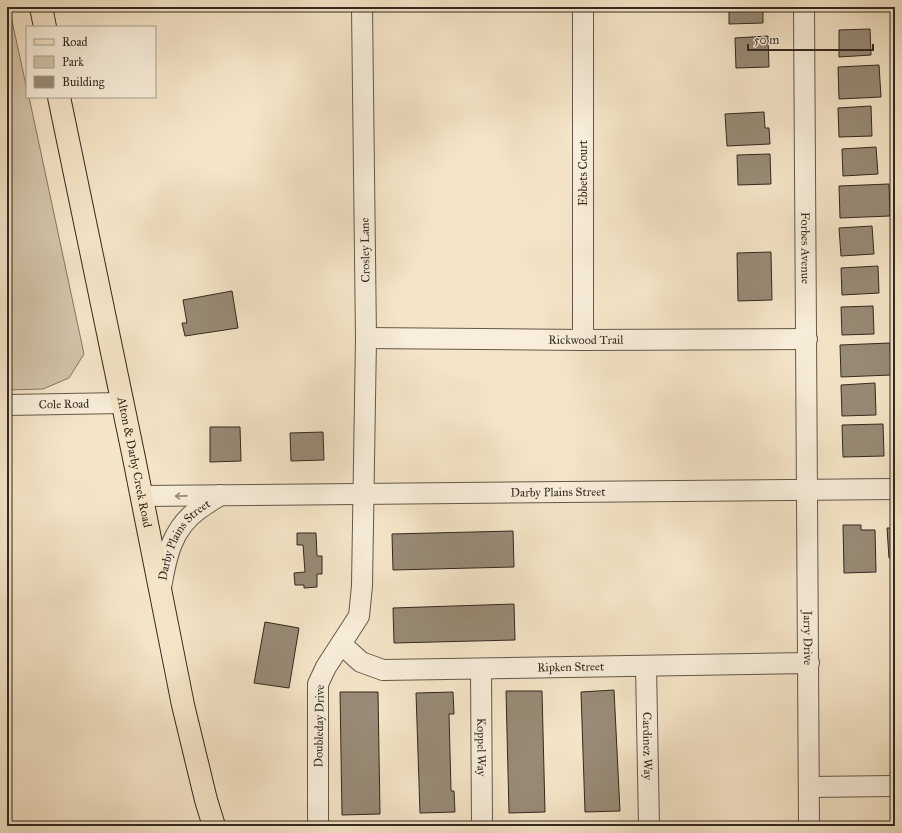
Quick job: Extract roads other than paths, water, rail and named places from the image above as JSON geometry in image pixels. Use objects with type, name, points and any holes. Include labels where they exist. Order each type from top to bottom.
[{"type":"main road","points":[[41,7],[45,26]]},
{"type":"main road","name":"Alton & Darby Creek Road","points":[[59,98],[183,705],[206,800],[214,826]]},
{"type":"street","name":"Crosley Lane","points":[[362,7],[366,338],[363,494]]},
{"type":"street","name":"Ebbets Court","points":[[582,340],[583,7]]},
{"type":"street","name":"Forbes Avenue","points":[[804,7],[808,489]]},
{"type":"street","name":"Rickwood Trail","points":[[366,338],[582,340],[807,339]]},
{"type":"street","name":"Cole Road","points":[[7,405],[122,403]]},
{"type":"street","name":"Jarry Drive","points":[[808,489],[809,826]]},
{"type":"street","name":"Darby Plains Street","points":[[141,496],[895,489]]},
{"type":"street","name":"Doubleday Drive","points":[[318,826],[318,684],[326,667],[359,616],[362,586],[363,494]]},
{"type":"street","name":"Darby Plains Street","points":[[160,593],[170,546],[183,524],[198,509],[220,495]]},
{"type":"street","name":"Ripken Street","points":[[341,644],[361,662],[383,670],[809,663]]},
{"type":"street","name":"Cardinez Way","points":[[646,666],[649,826]]},
{"type":"street","name":"Koppel Way","points":[[481,669],[482,826]]},
{"type":"street","points":[[809,787],[895,786]]}]
